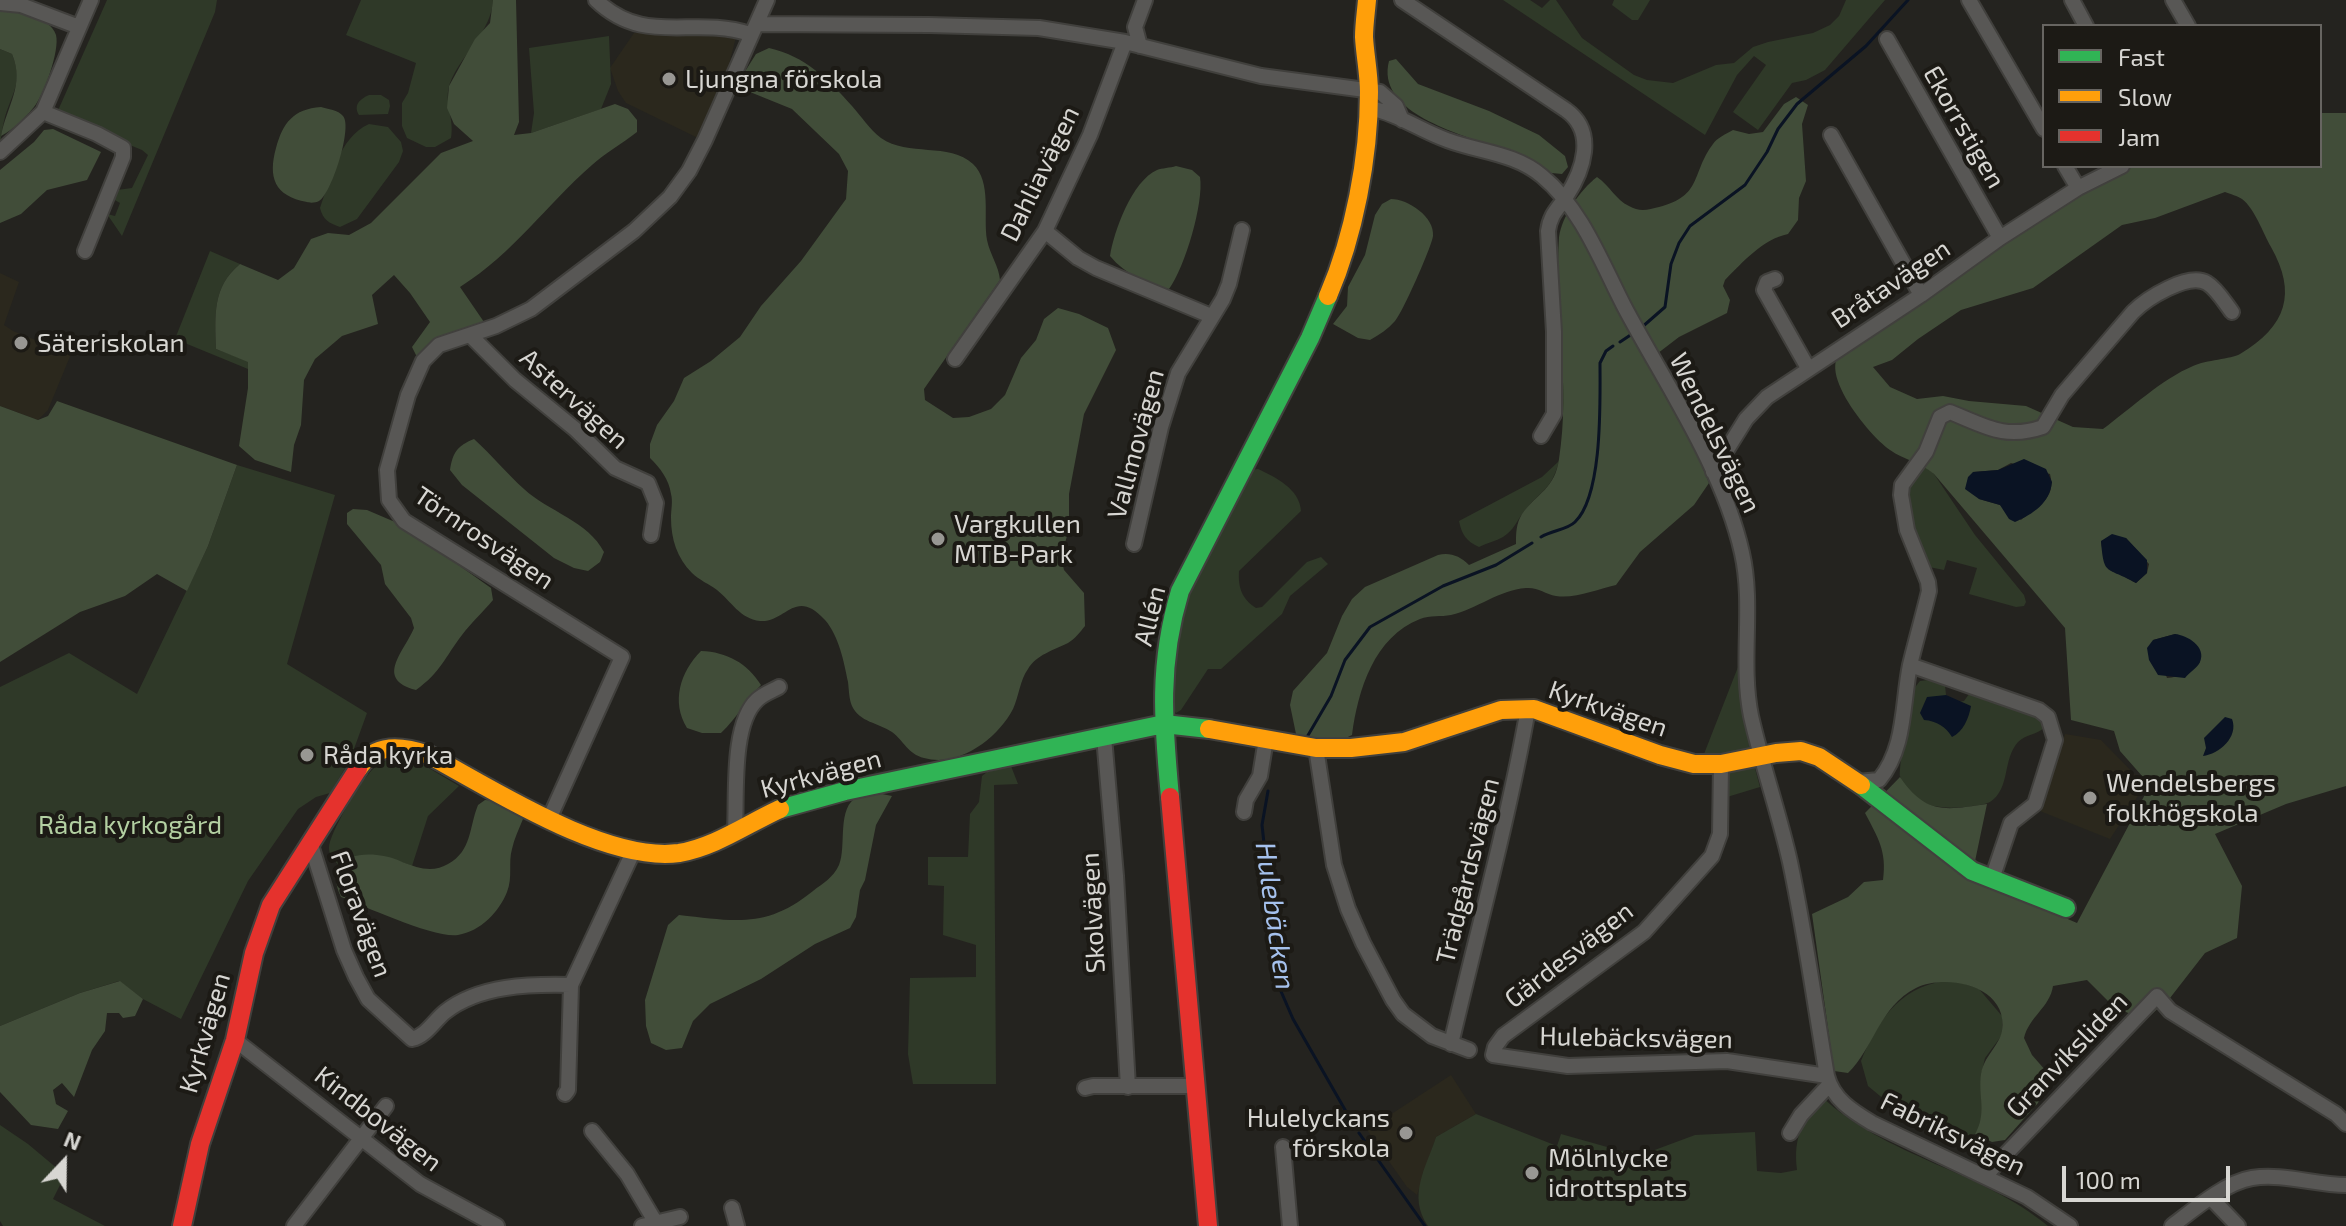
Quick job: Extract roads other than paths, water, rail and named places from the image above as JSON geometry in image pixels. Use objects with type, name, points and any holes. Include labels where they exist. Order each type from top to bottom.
[{"type":"street","points":[[0,152],[43,112],[91,0]]},
{"type":"street","points":[[596,0],[619,19],[641,27],[754,29],[985,25],[1039,28],[1133,44],[1261,76],[1369,98]]},
{"type":"street","name":"Törnrosvägen","points":[[550,817],[622,657],[404,521],[389,500],[387,470],[414,377],[423,361],[439,345],[531,309],[634,231],[670,197],[689,171],[705,140],[767,0]]},
{"type":"street","name":"Dahliavägen","points":[[955,359],[1045,231],[1133,44],[1135,27],[1145,0]]},
{"type":"street","name":"Allén","points":[[1208,1226],[1164,724],[1163,684],[1172,613],[1232,485],[1310,338],[1340,268],[1357,197],[1369,98],[1364,35],[1367,0]]},
{"type":"street","name":"Allén","points":[[1367,56],[1372,42],[1376,0]]},
{"type":"street","points":[[1402,0],[1577,117],[1581,124],[1583,160],[1565,199],[1553,213],[1548,231],[1552,276],[1554,414],[1541,436]]},
{"type":"street","points":[[1969,0],[2042,126]]},
{"type":"street","points":[[2072,0],[2085,24]]},
{"type":"street","points":[[2173,0],[2187,24]]},
{"type":"street","points":[[0,3],[21,5],[79,27]]},
{"type":"street","name":"Ekorrstigen","points":[[1887,39],[2000,238]]},
{"type":"street","name":"Wendelsvägen","points":[[1369,98],[1380,92],[1391,101],[1402,120],[1450,142],[1517,161],[1542,175],[1565,199],[1584,228],[1713,472],[1743,556],[1746,671],[1751,713],[1797,894],[1828,1080]]},
{"type":"street","points":[[43,112],[123,148],[123,157],[85,251]]},
{"type":"street","points":[[1831,135],[1921,295]]},
{"type":"street","points":[[2066,168],[2078,188]]},
{"type":"street","name":"Bråtavägen","points":[[1713,472],[1756,407],[1808,368],[1921,295],[2000,238],[2078,188],[2118,168]]},
{"type":"street","name":"Vallmovägen","points":[[1134,544],[1161,427],[1178,373],[1229,284],[1242,230]]},
{"type":"street","points":[[1045,231],[1071,253],[1096,268],[1211,316]]},
{"type":"street","points":[[1775,279],[1767,282],[1764,290],[1808,368]]},
{"type":"street","points":[[1858,782],[1879,780],[1895,755],[1910,665],[1929,591],[1907,530],[1902,485],[1926,452],[1940,417],[1950,412],[2001,433],[2019,434],[2043,427],[2062,395],[2133,312],[2144,301],[2179,283],[2203,281],[2232,312]]},
{"type":"street","name":"Astervägen","points":[[470,335],[515,380],[575,429],[615,468],[648,483],[656,503],[651,535]]},
{"type":"street","points":[[1910,665],[2039,710],[2053,726],[2055,740],[2035,804],[2011,823],[1992,879]]},
{"type":"street","points":[[735,830],[744,724],[756,701],[779,687]]},
{"type":"street","name":"Kyrkvägen","points":[[182,1226],[200,1144],[235,1040],[262,924],[364,760],[382,748],[394,746],[429,755],[550,817],[634,850],[661,854],[691,852],[710,846],[780,808],[825,795],[1164,724],[1316,748],[1351,748],[1404,742],[1501,710],[1528,709],[1678,761],[1721,764],[1789,751],[1810,753],[1858,782],[1972,871],[2066,908]]},
{"type":"street","name":"Trädgårdsvägen","points":[[1451,1044],[1501,828],[1513,790],[1528,709]]},
{"type":"street","name":"Skolvägen","points":[[1104,737],[1116,876],[1128,1087]]},
{"type":"street","points":[[1244,812],[1246,800],[1260,776],[1266,739]]},
{"type":"street","points":[[1316,748],[1334,865],[1353,920],[1393,1000],[1403,1014],[1432,1036],[1469,1050]]},
{"type":"street","name":"Gärdesvägen","points":[[1493,1055],[1503,1036],[1644,932],[1712,856],[1720,834],[1721,764]]},
{"type":"street","name":"Floravägen","points":[[311,845],[344,950],[356,977],[368,999],[408,1038],[417,1038],[445,1011],[471,997],[495,990],[571,985]]},
{"type":"street","points":[[565,1094],[568,1090],[571,985],[634,850]]},
{"type":"street","name":"Granviksliden","points":[[1985,1176],[2157,996],[2170,1011],[2336,1114],[2346,1124]]},
{"type":"street","name":"Kindbovägen","points":[[235,1040],[420,1184],[497,1226]]},
{"type":"street","name":"Hulebäcksvägen","points":[[1493,1055],[1568,1066],[1727,1061],[1828,1080]]},
{"type":"street","points":[[1790,1133],[1828,1080]]},
{"type":"street","name":"Fabriksvägen","points":[[1828,1080],[1842,1102],[1872,1123],[2027,1197],[2070,1226]]},
{"type":"street","points":[[1085,1088],[1195,1086]]},
{"type":"street","points":[[294,1226],[386,1106]]},
{"type":"street","points":[[592,1131],[627,1174],[649,1224],[680,1217]]},
{"type":"street","points":[[1283,1147],[1290,1226]]},
{"type":"street","points":[[2172,1226],[2233,1184],[2251,1178],[2272,1177],[2346,1185]]},
{"type":"street","points":[[2211,1198],[2236,1225]]},
{"type":"street","points":[[732,1208],[737,1226]]},
{"type":"water","points":[[2024,459],[2046,469],[2052,482],[2044,502],[2022,519],[2015,522],[2009,519],[2000,505],[1979,499],[1965,489],[1973,472],[1998,470]]},
{"type":"water","points":[[2112,534],[2126,538],[2147,560],[2147,573],[2136,583],[2105,566],[2101,541]]},
{"type":"water","points":[[2175,634],[2190,639],[2201,651],[2199,664],[2185,678],[2158,675],[2149,660],[2147,648],[2153,640]]},
{"type":"water","points":[[1946,695],[1971,706],[1965,724],[1952,737],[1941,725],[1924,720],[1920,713],[1927,697]]},
{"type":"water","points":[[2225,717],[2232,719],[2230,738],[2221,748],[2203,756],[2206,748],[2204,738]]},
{"type":"waterway","name":"Hulebäcken","points":[[1641,328],[1665,307],[1671,264],[1690,226],[1745,185],[1778,129],[1797,104],[1866,46],[1908,0]]},
{"type":"waterway","name":"Hulebäcken","points":[[1620,342],[1635,332]]},
{"type":"waterway","name":"Hulebäcken","points":[[1541,537],[1572,525],[1584,509],[1591,491],[1598,447],[1600,363],[1606,351],[1613,346]]},
{"type":"waterway","name":"Hulebäcken","points":[[1307,737],[1331,696],[1345,660],[1370,627],[1443,586],[1496,565],[1532,543]]},
{"type":"waterway","name":"Hulebäcken","points":[[1268,791],[1262,825],[1280,989],[1293,1019],[1352,1122]]},
{"type":"waterway","name":"Hulebäcken","points":[[1359,1133],[1425,1226]]},
{"type":"place","name":"Ljungna förskola","points":[[669,79]]},
{"type":"place","name":"Säteriskolan","points":[[21,343]]},
{"type":"place","name":"Vargkullen MTB-Park","points":[[938,539]]},
{"type":"place","name":"Råda kyrka","points":[[307,755]]},
{"type":"place","name":"Wendelsbergs folkhögskola","points":[[2090,798]]},
{"type":"place","name":"Hulelyckans förskola","points":[[1406,1133]]},
{"type":"place","name":"Mölnlycke idrottsplats","points":[[1532,1173]]},
{"type":"park label","name":"Råda kyrkogård","points":[[130,825]]}]
